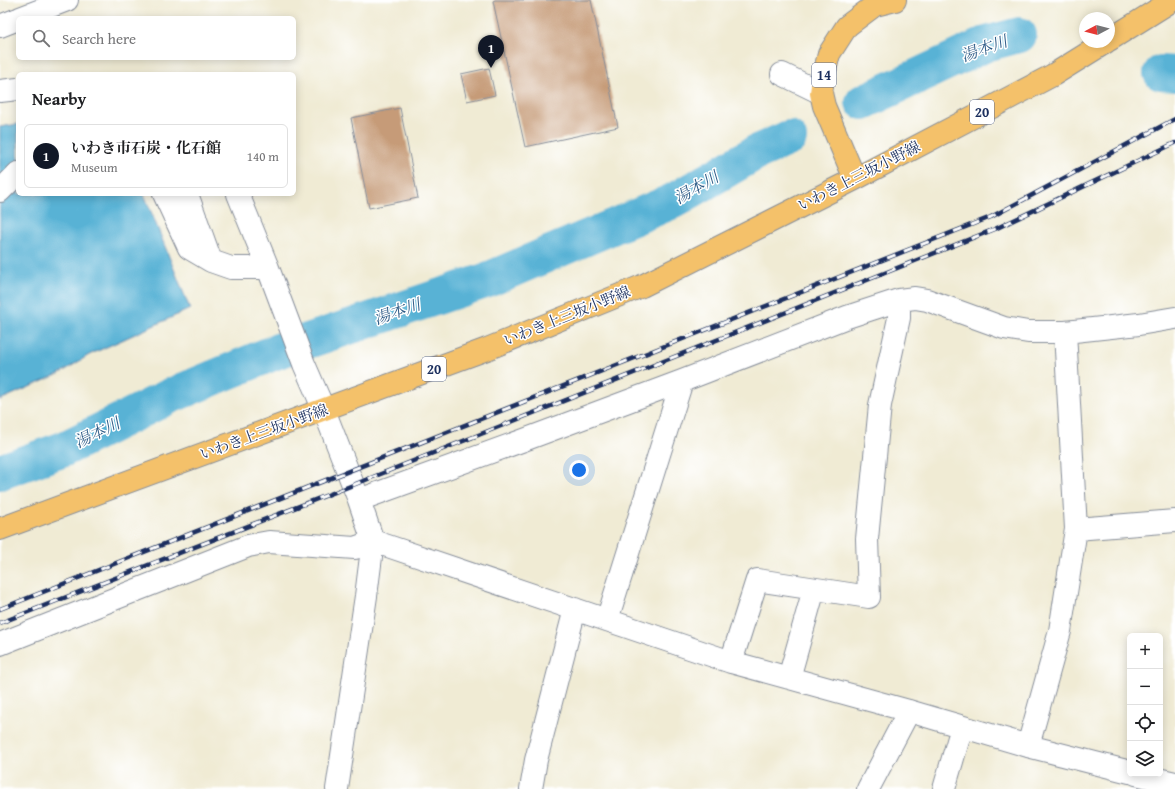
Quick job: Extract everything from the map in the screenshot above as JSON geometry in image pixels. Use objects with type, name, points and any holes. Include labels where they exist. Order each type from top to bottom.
[{"type":"main road","name":"14","points":[[855,179],[824,106],[821,93],[830,54],[847,26],[875,5],[895,0]]},
{"type":"main road","points":[[1115,36],[1172,0]]},
{"type":"main road","name":"いわき上三坂小野線","points":[[0,529],[487,349],[642,286],[855,179],[1053,75],[1096,48]]},
{"type":"street","points":[[24,16],[67,0]]},
{"type":"street","points":[[0,26],[16,19]]},
{"type":"street","points":[[782,74],[821,93]]},
{"type":"street","points":[[0,91],[16,90]]},
{"type":"street","points":[[0,191],[16,175]]},
{"type":"street","points":[[165,196],[189,248],[212,261],[231,268],[268,268]]},
{"type":"street","points":[[188,196],[212,261]]},
{"type":"street","points":[[239,196],[304,364],[324,410],[359,500],[373,541],[337,789]]},
{"type":"street","points":[[359,500],[682,381],[847,317],[899,300],[915,298],[927,300],[1004,328],[1028,332],[1065,332],[1138,324],[1175,318]]},
{"type":"street","points":[[731,662],[757,580],[868,597],[867,539],[880,405],[899,318],[899,300]]},
{"type":"street","points":[[1028,746],[1060,631],[1076,529],[1065,332]]},
{"type":"street","points":[[606,620],[682,381]]},
{"type":"street","points":[[1076,529],[1175,521]]},
{"type":"street","points":[[0,644],[248,546],[269,542],[355,548],[373,541],[731,662],[909,711],[1028,746],[1127,771]]},
{"type":"street","points":[[789,678],[814,589]]},
{"type":"street","points":[[531,789],[536,760],[575,609]]},
{"type":"street","points":[[868,789],[909,711]]},
{"type":"street","points":[[944,789],[962,727]]},
{"type":"water","points":[[16,124],[16,196],[145,196],[190,309],[89,355],[59,374],[0,400],[0,127]]},
{"type":"building","points":[[591,0],[618,127],[525,147],[493,1]]},
{"type":"building","points":[[489,68],[495,95],[467,101],[461,74]]},
{"type":"building","points":[[400,108],[418,198],[369,208],[351,118]]},
{"type":"waterway","name":"湯本川","points":[[863,102],[986,44],[1019,35]]},
{"type":"waterway","name":"湯本川","points":[[1161,73],[1175,74]]},
{"type":"waterway","name":"湯本川","points":[[0,472],[64,449],[170,396],[278,351],[485,281],[673,201],[757,152],[789,138]]},
{"type":"waterway","points":[[201,368],[209,380]]},
{"type":"railway","points":[[0,609],[991,217],[1175,119]]},
{"type":"railway","points":[[0,623],[353,485],[995,229],[1175,143]]},
{"type":"place","name":"いわき市石炭・化石館","points":[[491,68]]}]
